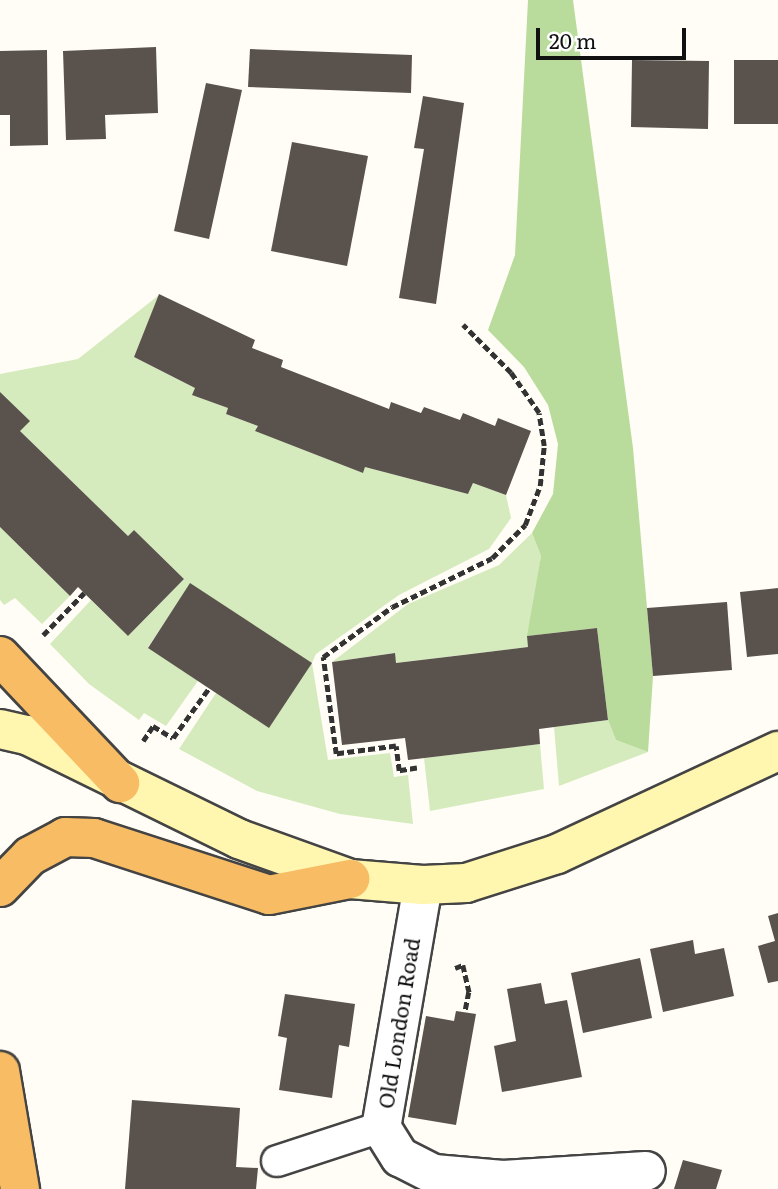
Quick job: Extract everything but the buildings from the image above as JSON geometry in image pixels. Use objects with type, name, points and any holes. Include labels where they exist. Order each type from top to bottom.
[{"type":"highway","points":[[0,656],[120,783]]},
{"type":"highway","points":[[0,887],[30,856],[65,838],[94,838],[269,895],[350,879]]},
{"type":"highway","points":[[0,1071],[20,1189]]},
{"type":"main road","points":[[0,729],[27,735],[120,783],[239,839],[350,879],[423,886],[466,883],[547,858],[778,751]]},
{"type":"street","name":"Old London Road","points":[[423,886],[380,1127],[400,1157],[433,1174],[503,1181],[646,1171]]},
{"type":"lane","points":[[277,1161],[380,1127]]},
{"type":"path","points":[[417,768],[399,771],[396,746],[336,754],[323,657],[392,607],[492,558],[525,525],[540,486],[544,446],[539,413],[511,373],[463,325]]},
{"type":"path","points":[[44,635],[84,593]]},
{"type":"path","points":[[138,748],[153,726],[173,738],[208,688]]},
{"type":"green space","points":[[528,0],[573,0],[633,448],[653,676],[648,752],[616,740],[608,720],[597,628],[527,636],[541,556],[532,533],[553,494],[558,444],[548,405],[524,367],[488,330],[515,255]]},
{"type":"green space","points":[[159,295],[134,357],[195,388],[193,395],[228,408],[226,414],[258,426],[256,431],[363,473],[365,467],[468,494],[473,483],[506,495],[511,518],[489,549],[399,595],[316,654],[312,663],[328,760],[390,753],[394,777],[408,775],[413,824],[340,814],[257,791],[179,749],[216,693],[190,584],[148,647],[198,681],[166,726],[144,713],[139,720],[89,684],[50,644],[91,600],[128,636],[184,579],[134,530],[128,536],[20,431],[0,392],[0,374],[78,359]]},
{"type":"green space","points":[[0,527],[70,596],[42,624],[15,598],[4,605],[0,600]]},
{"type":"green space","points":[[532,533],[541,556],[528,647],[396,663],[394,653],[332,662],[408,604],[499,565]]},
{"type":"green space","points":[[608,720],[616,740],[648,752],[559,786],[554,727]]},
{"type":"green space","points":[[540,744],[544,789],[430,811],[424,758]]}]
